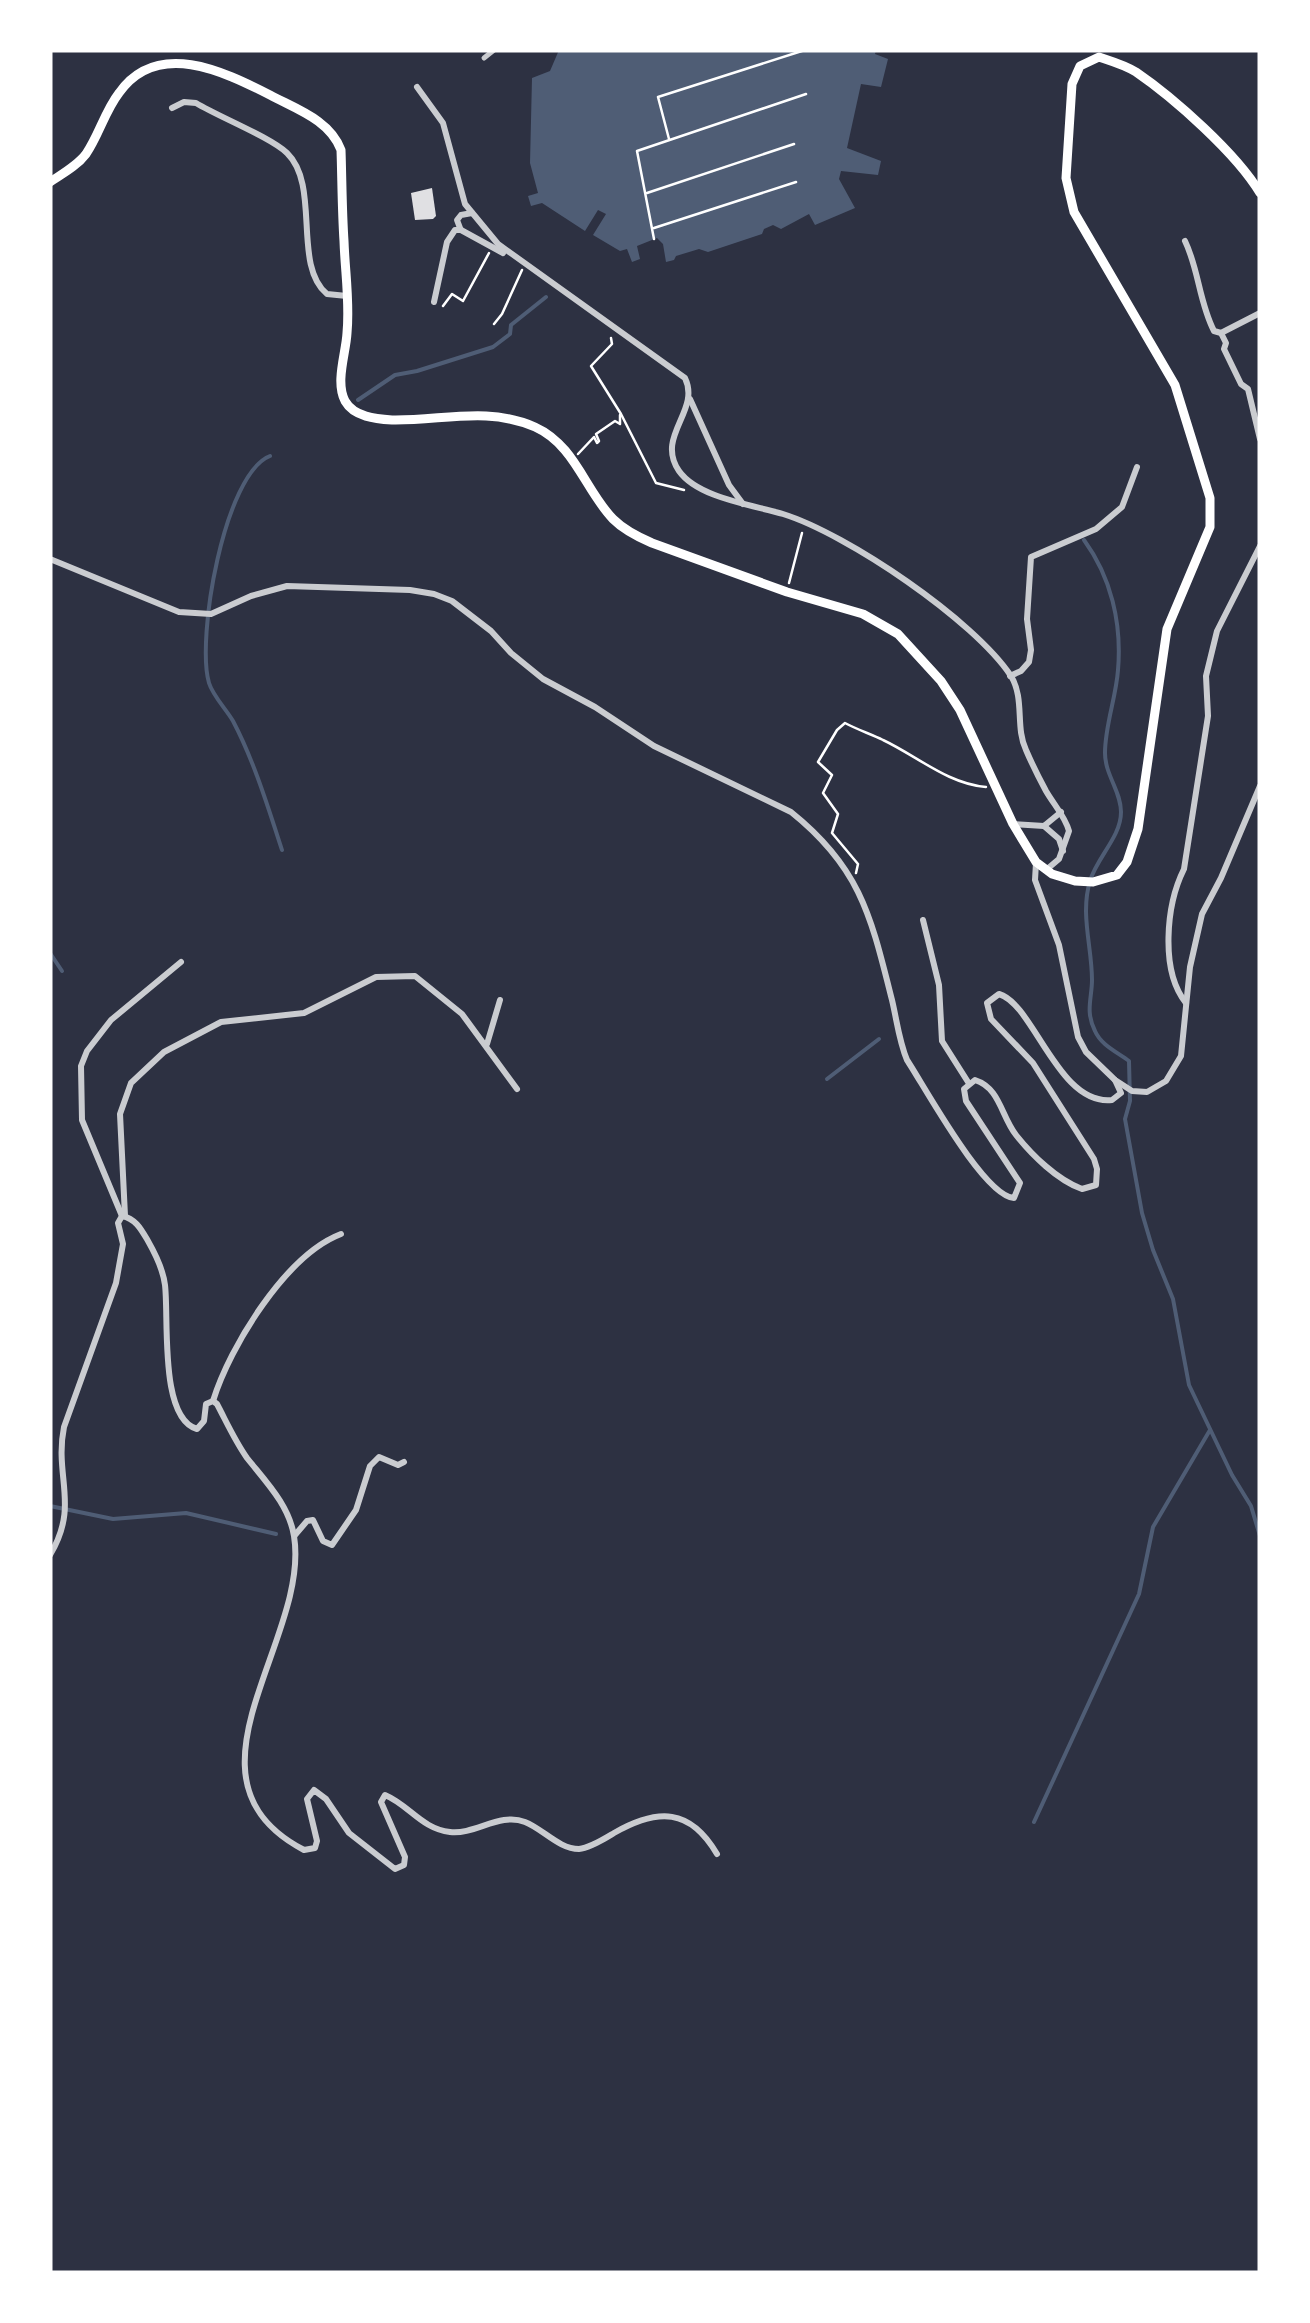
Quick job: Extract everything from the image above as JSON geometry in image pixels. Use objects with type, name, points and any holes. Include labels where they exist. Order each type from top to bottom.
[{"type":"main road","points":[[50,182],[87,153],[119,92],[139,72],[156,65],[193,62],[316,119],[337,139],[341,150],[348,296],[341,388],[347,405],[366,417],[393,420],[467,414],[511,418],[550,436],[573,458],[615,522],[633,534],[787,592],[864,614],[898,634],[941,681],[960,710],[1013,824],[1036,862],[1046,870],[1085,882],[1117,875],[1134,844],[1167,629],[1210,528],[1210,498],[1175,386],[1074,212],[1066,178],[1072,84],[1080,66],[1099,57],[1133,70],[1191,117],[1251,178],[1260,194]]},
{"type":"street","points":[[484,58],[494,50]]},
{"type":"street","points":[[417,88],[443,123],[466,204],[515,260]]},
{"type":"street","points":[[172,108],[184,102],[196,104],[288,154],[300,172],[315,280],[327,294],[348,296]]},
{"type":"street","points":[[460,230],[460,214],[474,214]]},
{"type":"street","points":[[434,302],[447,242],[455,230],[524,264],[676,370],[688,384],[690,398],[729,485],[743,504]]},
{"type":"street","points":[[1186,241],[1196,263],[1198,290],[1214,331],[1221,333],[1260,313]]},
{"type":"street","points":[[1221,333],[1226,344],[1224,350],[1240,384],[1246,388],[1260,387]]},
{"type":"street","points":[[1246,388],[1260,439]]},
{"type":"street","points":[[690,398],[671,445],[673,460],[698,491],[814,527],[916,587],[980,642],[1010,676],[1019,698],[1022,742],[1069,830],[1063,852],[1046,870]]},
{"type":"street","points":[[1010,676],[1021,672],[1031,650],[1031,557],[1082,537],[1122,507],[1137,467]]},
{"type":"street","points":[[1186,1004],[1174,986],[1170,942],[1174,892],[1184,869],[1208,716],[1206,676],[1217,630],[1260,546]]},
{"type":"street","points":[[50,559],[179,612],[198,615],[287,586],[410,590],[452,601],[543,679],[595,706],[654,746],[791,812],[849,870],[876,938],[907,1060],[979,1171],[997,1192],[1014,1198],[1020,1182],[966,1102],[964,1089],[974,1080],[990,1088],[1014,1133],[1059,1176],[1082,1189],[1096,1185],[1097,1169],[1033,1063],[992,1019],[988,1003],[999,994],[1014,1002],[1046,1053],[1096,1100],[1112,1100],[1121,1093],[1115,1080]]},
{"type":"street","points":[[1036,862],[1034,880],[1059,946],[1078,1036],[1086,1052],[1115,1080],[1140,1093],[1158,1088],[1181,1056],[1190,967],[1202,914],[1260,786]]},
{"type":"street","points":[[1044,826],[1061,812]]},
{"type":"street","points":[[1013,824],[1044,826],[1059,839],[1063,852]]},
{"type":"street","points":[[923,920],[938,985],[942,1041],[968,1082]]},
{"type":"street","points":[[181,962],[111,1020],[87,1050],[79,1088],[82,1120],[123,1216],[141,1228],[164,1280],[169,1373],[184,1422],[197,1430],[228,1361],[280,1285],[308,1252],[341,1234]]},
{"type":"street","points":[[50,1555],[63,1533],[66,1516],[61,1446],[64,1427],[116,1283],[123,1244],[118,1224],[123,1216],[120,1114],[139,1073],[164,1052],[221,1022],[304,1013],[376,976],[415,976],[462,1014],[517,1089]]},
{"type":"street","points":[[486,1045],[500,1000]]},
{"type":"street","points":[[213,1401],[232,1436],[287,1513],[294,1536],[293,1585],[256,1700],[245,1759],[246,1778],[256,1810],[266,1824],[304,1850],[316,1848],[307,1799],[314,1790],[323,1796],[349,1833],[396,1869],[404,1865],[406,1857],[381,1802],[384,1795],[437,1830],[469,1832],[508,1819],[523,1820],[575,1849],[630,1826],[672,1816],[700,1829],[718,1854]]},
{"type":"street","points":[[294,1536],[307,1521],[313,1520],[323,1541],[332,1545],[356,1510],[372,1462],[379,1457],[398,1466],[404,1462]]},
{"type":"path","points":[[670,140],[658,97],[805,50]]},
{"type":"path","points":[[654,239],[637,151],[806,94]]},
{"type":"path","points":[[646,193],[794,144]]},
{"type":"path","points":[[652,229],[796,182]]},
{"type":"path","points":[[434,302],[443,306],[452,294],[463,301],[492,248]]},
{"type":"path","points":[[494,324],[524,264]]},
{"type":"path","points":[[614,332],[609,342],[612,344],[591,366],[656,483],[698,491]]},
{"type":"path","points":[[573,458],[594,438],[599,442],[596,434],[615,421],[620,424],[621,414]]},
{"type":"path","points":[[787,592],[804,526],[814,527]]},
{"type":"path","points":[[855,882],[858,864],[832,834],[838,814],[823,793],[832,775],[818,762],[837,730],[845,724],[882,739],[963,784],[989,789],[994,783]]},
{"type":"water","points":[[559,50],[876,50],[875,54],[888,59],[881,87],[861,84],[847,148],[881,161],[878,175],[841,171],[839,179],[855,208],[815,225],[809,214],[781,229],[773,225],[762,234],[708,252],[699,249],[666,262],[663,244],[657,238],[637,246],[640,259],[632,262],[627,249],[620,251],[593,235],[606,214],[598,210],[585,231],[542,203],[531,206],[528,196],[538,193],[530,163],[532,78],[550,71]]},
{"type":"building","points":[[432,188],[436,216],[415,220],[411,193]]},
{"type":"waterway","points":[[358,400],[395,375],[493,347],[510,334],[511,325],[546,297]]},
{"type":"waterway","points":[[270,456],[254,469],[227,524],[210,597],[206,661],[211,688],[248,752],[282,850]]},
{"type":"waterway","points":[[1084,540],[1108,585],[1116,618],[1118,670],[1105,753],[1121,812],[1117,830],[1093,872],[1087,893],[1090,1017],[1101,1040],[1129,1061],[1130,1101],[1125,1119],[1142,1213],[1173,1299],[1189,1385],[1251,1506],[1260,1536]]},
{"type":"waterway","points":[[50,953],[62,971]]},
{"type":"waterway","points":[[827,1079],[879,1039]]},
{"type":"waterway","points":[[1034,1822],[1139,1594],[1153,1527],[1210,1430]]},
{"type":"waterway","points":[[50,1506],[113,1519],[186,1513],[276,1534]]}]
